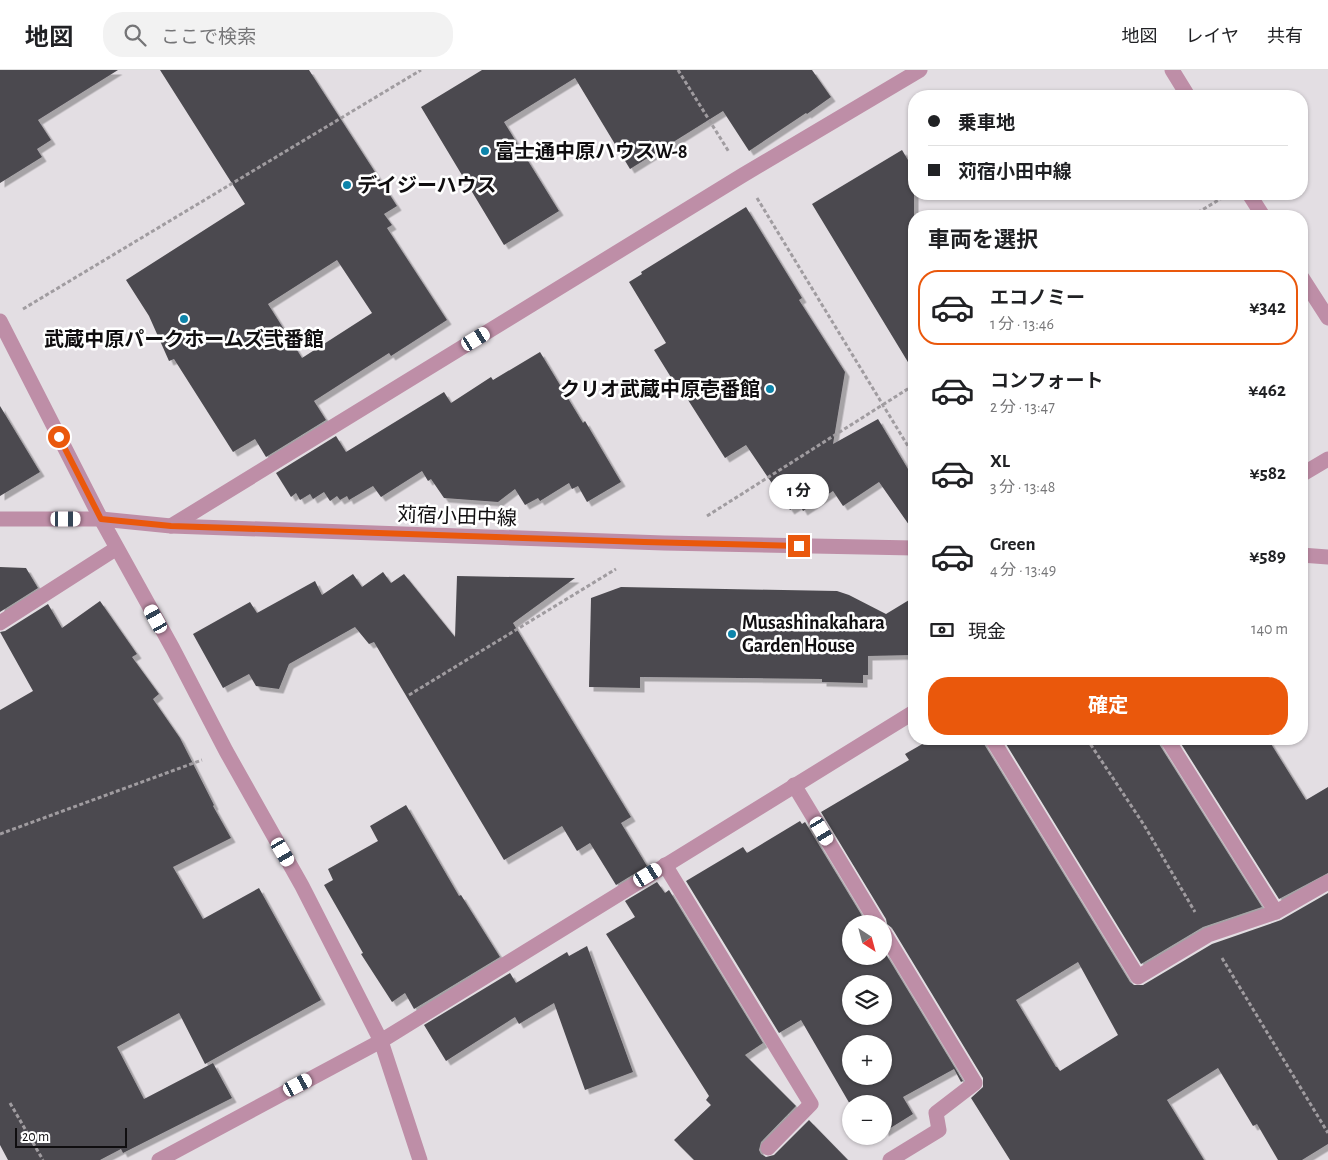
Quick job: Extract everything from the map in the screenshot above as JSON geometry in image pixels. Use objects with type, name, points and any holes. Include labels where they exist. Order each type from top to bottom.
[{"type":"street","points":[[171,526],[743,176],[920,70]]},
{"type":"street","points":[[1172,70],[1184,90]]},
{"type":"street","points":[[1308,287],[1328,318]]},
{"type":"street","points":[[0,322],[101,519],[173,649],[226,752],[302,886],[381,1041],[420,1160]]},
{"type":"street","points":[[1308,471],[1328,459]]},
{"type":"street","name":"苅宿小田中線","points":[[0,519],[101,519],[171,526],[664,543],[908,548]]},
{"type":"street","points":[[0,623],[117,548]]},
{"type":"street","points":[[1308,556],[1328,557]]},
{"type":"street","points":[[159,1160],[381,1041],[908,716]]},
{"type":"street","points":[[996,745],[1138,977],[1208,935],[1276,912],[1328,882]]},
{"type":"street","points":[[1171,745],[1276,912]]},
{"type":"street","points":[[794,785],[873,915]]},
{"type":"street","points":[[665,865],[811,1104],[768,1148]]},
{"type":"street","points":[[890,1160],[939,1130],[936,1113],[974,1083],[892,946]]},
{"type":"path","points":[[0,322],[421,70]]},
{"type":"path","points":[[678,70],[908,446]]},
{"type":"path","points":[[1202,210],[1219,200]]},
{"type":"path","points":[[0,834],[226,752]]},
{"type":"path","points":[[10,1103],[43,1160]]},
{"type":"path","points":[[1320,1120],[1328,1133]]},
{"type":"building","points":[[0,70],[118,70],[38,120],[51,140],[37,149],[42,157],[0,183]]},
{"type":"building","points":[[160,70],[309,70],[397,206],[384,214],[392,225],[387,228],[447,320],[391,356],[389,353],[314,401],[326,420],[266,457],[255,439],[233,452],[174,359],[169,361],[149,316],[126,280],[245,204]],"holes":[[[337,260],[372,313],[302,358],[268,304]]]},
{"type":"building","name":"富士通中原ハウスW-8","points":[[482,70],[812,70],[831,97],[749,151],[723,111],[630,169],[575,78],[504,122],[559,211],[504,245],[421,107]]},
{"type":"building","points":[[902,150],[908,160],[908,200],[914,200],[914,210],[908,210],[908,362],[812,204]]},
{"type":"building","points":[[746,207],[802,298],[799,300],[845,372],[833,444],[878,419],[908,469],[908,523],[879,482],[843,506],[833,491],[803,511],[799,504],[790,510],[746,445],[725,458],[654,350],[666,343],[629,282],[642,274],[641,272]]},
{"type":"building","points":[[540,352],[583,423],[585,421],[621,482],[587,502],[578,486],[572,489],[569,483],[540,501],[538,498],[525,505],[515,489],[498,502],[444,498],[431,479],[428,481],[422,471],[381,497],[373,486],[349,500],[347,496],[340,500],[337,496],[330,501],[324,492],[313,499],[310,494],[300,500],[296,493],[291,497],[276,473],[336,436],[346,452],[444,392],[451,403],[491,377],[493,380]]},
{"type":"building","points":[[0,406],[40,472],[0,496]]},
{"type":"building","points":[[0,567],[26,568],[38,588],[0,612]]},
{"type":"building","points":[[383,572],[391,583],[404,574],[455,637],[457,576],[575,578],[513,623],[631,817],[621,823],[647,866],[616,885],[590,843],[577,851],[562,826],[504,860],[374,642],[369,644],[355,627],[289,664],[279,689],[256,686],[249,674],[223,688],[193,634],[250,602],[257,613],[315,581],[322,595],[353,574],[362,587]]},
{"type":"building","name":"Musashinakahara Garden House","points":[[621,587],[837,591],[886,614],[908,601],[908,655],[868,656],[868,675],[863,675],[863,683],[822,682],[822,679],[640,677],[640,688],[589,687],[591,598]]},
{"type":"building","points":[[100,601],[137,654],[132,657],[159,694],[153,699],[180,738],[231,838],[173,867],[203,919],[259,888],[321,1000],[205,1064],[179,1013],[117,1047],[144,1099],[213,1063],[232,1098],[123,1153],[121,1149],[100,1160],[8,1160],[0,1145],[0,710],[33,691],[0,632],[5,631],[48,604],[62,628]]},
{"type":"building","points":[[921,745],[985,745],[1130,982],[1134,985],[1143,985],[1212,944],[1281,920],[1328,893],[1328,1144],[1302,1160],[1278,1160],[1257,1124],[1253,1126],[1218,1068],[1167,1100],[1204,1160],[1010,1160],[971,1098],[983,1087],[983,1078],[892,928],[892,915],[884,915],[821,812],[909,760],[905,754]],"holes":[[[1078,962],[1118,1035],[1060,1071],[1016,1000]]]},
{"type":"building","points":[[1007,745],[1160,745],[1262,907],[1203,927],[1141,964]]},
{"type":"building","points":[[1182,745],[1272,745],[1306,800],[1328,787],[1328,873],[1279,899]]},
{"type":"building","points":[[406,805],[459,896],[461,895],[500,957],[414,1009],[405,993],[392,1002],[361,954],[363,953],[324,885],[333,880],[328,869],[378,841],[370,826]]},
{"type":"building","points":[[800,821],[802,824],[805,822],[862,915],[842,915],[842,965],[892,964],[963,1081],[961,1082],[954,1069],[903,1097],[913,1114],[892,1127],[892,1095],[845,1095],[801,1020],[779,1033],[686,881],[743,847],[747,853]]},
{"type":"building","points":[[657,882],[665,893],[669,890],[763,1043],[745,1055],[796,1106],[761,1142],[759,1150],[761,1154],[766,1157],[774,1155],[809,1120],[848,1160],[694,1160],[674,1140],[711,1105],[706,1100],[709,1096],[606,934],[635,917],[625,901]]},
{"type":"building","points":[[587,946],[633,1072],[585,1090],[554,1003],[519,1024],[515,1017],[446,1061],[424,1025],[510,973],[516,983],[567,952],[569,956]]},
{"type":"place","name":"富士通中原ハウスW-8","points":[[485,151]]},
{"type":"place","name":"デイジーハウス","points":[[347,185]]},
{"type":"place","name":"武蔵中原パークホームズ弐番館","points":[[184,319]]},
{"type":"place","name":"クリオ武蔵中原壱番館","points":[[770,389]]},
{"type":"place","name":"Musashinakahara Garden House","points":[[732,634]]},
{"type":"route","points":[[59,437],[101,519],[171,526],[799,546]]}]
